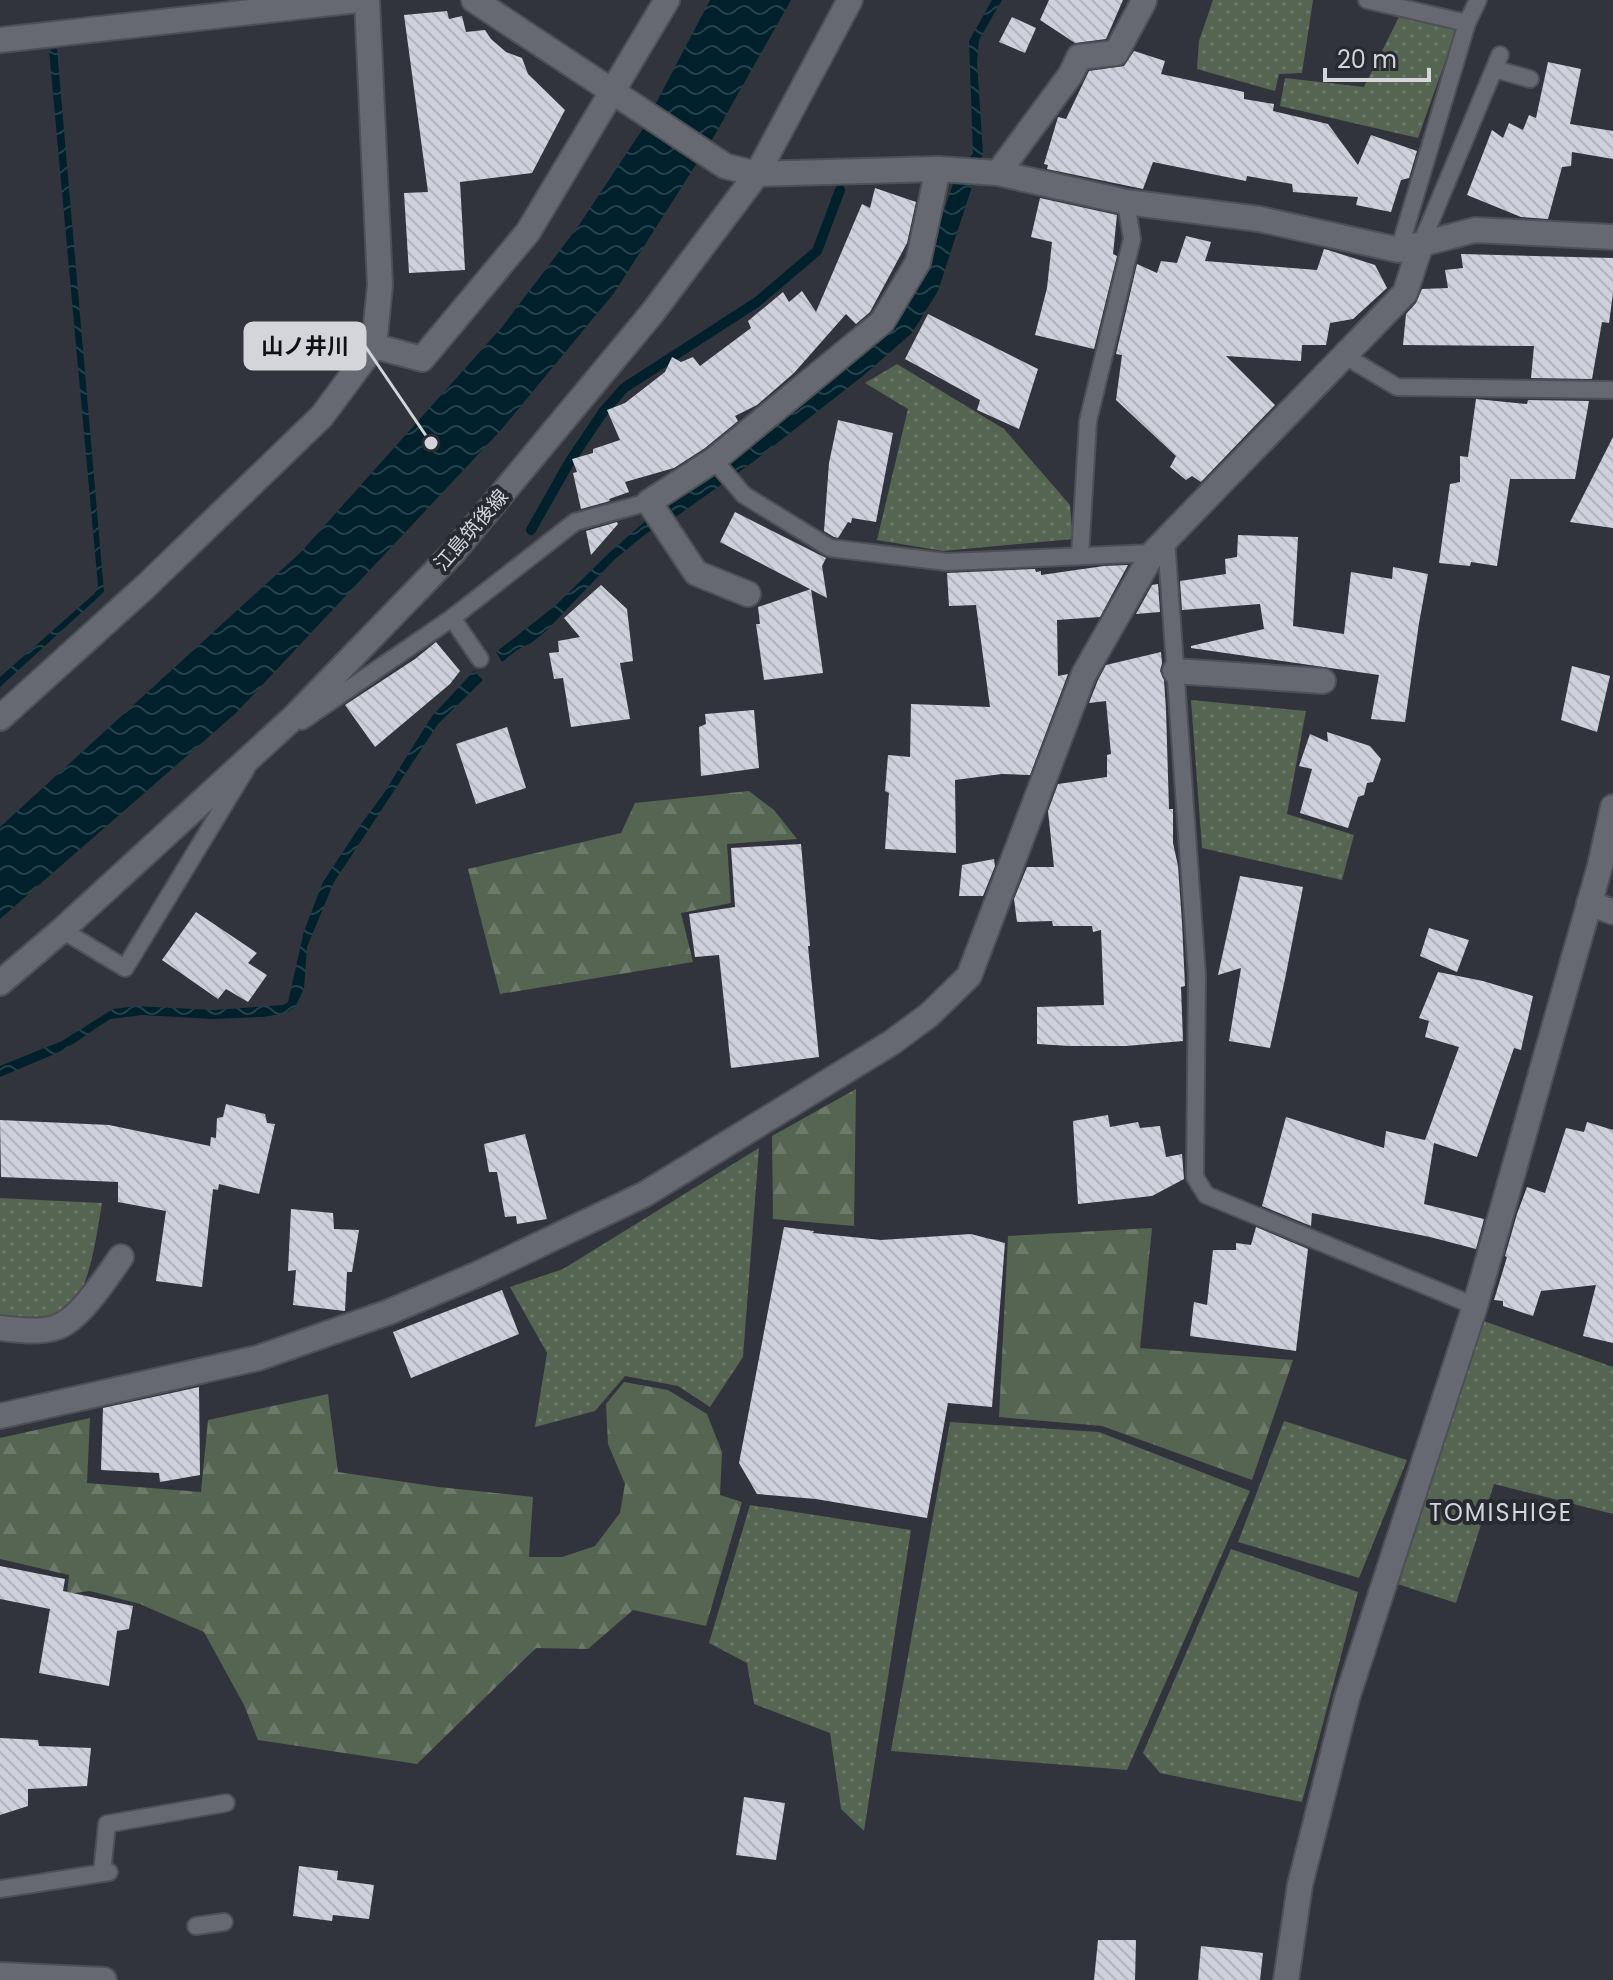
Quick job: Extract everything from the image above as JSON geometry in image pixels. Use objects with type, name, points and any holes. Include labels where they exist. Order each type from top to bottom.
[{"type":"street","points":[[0,40],[358,0]]},
{"type":"street","points":[[0,718],[146,586],[322,416],[374,346],[380,285],[367,0]]},
{"type":"street","points":[[474,0],[725,166],[757,174],[938,169],[998,173],[1126,202],[1259,219],[1410,247],[1475,230],[1613,237]]},
{"type":"street","points":[[374,346],[422,359],[528,232],[667,0]]},
{"type":"street","name":"江島筑後線","points":[[0,983],[294,717],[452,554],[653,312],[757,174],[850,0]]},
{"type":"street","points":[[998,173],[1071,74],[1079,57],[1116,53],[1144,1]]},
{"type":"street","points":[[748,594],[696,573],[649,502],[714,460],[882,322],[918,262],[938,169]]},
{"type":"street","points":[[0,1416],[258,1358],[389,1312],[645,1194],[891,1043],[929,1015],[969,976],[1084,674],[1159,546],[1405,293],[1410,247]]},
{"type":"street","points":[[1175,671],[1323,681]]},
{"type":"street","points":[[1286,1980],[1300,1885],[1347,1698],[1475,1306],[1600,866],[1613,807]]},
{"type":"street","points":[[1589,903],[1613,912]]},
{"type":"street","points":[[0,1328],[55,1328],[68,1322],[100,1288],[121,1257]]},
{"type":"street","points":[[0,1975],[104,1980]]},
{"type":"lane","points":[[1367,0],[1467,23]]},
{"type":"lane","points":[[1410,247],[1467,23],[1478,0]]},
{"type":"lane","points":[[1410,247],[1498,62],[1530,79]]},
{"type":"lane","points":[[1080,556],[1088,421],[1132,239],[1126,202]]},
{"type":"lane","points":[[1345,356],[1397,387],[1613,390]]},
{"type":"lane","points":[[714,460],[744,495],[830,548],[947,562],[1080,556],[1159,546],[1175,671],[1197,975],[1195,1177],[1206,1195],[1475,1306]]},
{"type":"lane","points":[[62,930],[125,968],[256,752],[452,618],[575,522],[649,502]]},
{"type":"lane","points":[[452,618],[480,659]]},
{"type":"lane","points":[[0,1889],[106,1873],[107,1824],[226,1803]]},
{"type":"lane","points":[[196,1926],[224,1922]]},
{"type":"green space","points":[[1213,0],[1313,0],[1302,73],[1279,74],[1275,91],[1197,69],[1199,41]]},
{"type":"green space","points":[[1399,17],[1457,28],[1418,138],[1280,106],[1285,78],[1364,87]]},
{"type":"green space","points":[[897,364],[1004,429],[1070,505],[1073,539],[943,551],[877,540],[908,409],[865,383]]},
{"type":"green space","points":[[1191,700],[1306,711],[1287,814],[1354,835],[1342,880],[1202,848]]},
{"type":"green space","points":[[749,791],[774,810],[797,839],[727,844],[731,903],[681,913],[693,962],[500,994],[468,869],[621,833],[635,803]]},
{"type":"green space","points":[[856,1089],[854,1226],[773,1219],[772,1136]]},
{"type":"green space","points":[[759,1148],[743,1357],[710,1407],[678,1386],[625,1376],[595,1411],[535,1427],[547,1353],[510,1287],[563,1269]]},
{"type":"green space","points":[[0,1198],[102,1203],[89,1271],[79,1296],[66,1310],[38,1319],[0,1320]]},
{"type":"green space","points":[[1152,1228],[1140,1348],[1293,1360],[1252,1480],[1102,1426],[999,1417],[1008,1236]]},
{"type":"green space","points":[[1481,1320],[1613,1367],[1613,1514],[1494,1484],[1456,1603],[1391,1582]]},
{"type":"green space","points":[[624,1382],[668,1390],[707,1414],[722,1452],[720,1495],[742,1502],[706,1626],[633,1610],[588,1649],[536,1648],[417,1764],[258,1740],[244,1705],[204,1632],[140,1604],[90,1591],[67,1594],[69,1575],[0,1559],[0,1438],[90,1418],[87,1483],[201,1492],[208,1420],[328,1394],[338,1472],[533,1497],[529,1557],[562,1557],[595,1546],[620,1513],[625,1484],[608,1444],[606,1404]]},
{"type":"green space","points":[[1284,1421],[1407,1460],[1359,1578],[1238,1542]]},
{"type":"green space","points":[[950,1422],[1099,1432],[1250,1491],[1127,1770],[891,1751]]},
{"type":"green space","points":[[750,1505],[911,1530],[864,1831],[841,1809],[830,1733],[754,1704],[747,1663],[709,1643]]},
{"type":"green space","points":[[1231,1549],[1358,1592],[1302,1802],[1160,1773],[1143,1753]]},
{"type":"water","points":[[710,0],[791,0],[713,138],[614,293],[501,430],[236,713],[0,919],[0,827],[301,552],[502,327],[577,228],[642,130]]},
{"type":"water","points":[[992,0],[1002,0],[979,40],[977,62],[983,153],[938,291],[912,333],[753,462],[677,516],[647,533],[614,560],[545,632],[502,662],[496,652],[555,606],[667,502],[861,354],[903,312],[925,266],[955,178],[973,153],[969,41]]},
{"type":"water","points":[[57,49],[104,592],[0,687],[0,677],[94,594],[98,586],[49,50]]},
{"type":"water","points":[[474,671],[483,680],[438,724],[334,882],[307,947],[304,989],[295,1007],[286,1013],[263,1017],[212,1019],[142,1015],[110,1019],[64,1050],[0,1077],[0,1066],[62,1041],[113,1009],[137,1006],[213,1010],[283,1005],[288,1002],[304,931],[323,882],[432,716]]},
{"type":"building","points":[[1049,0],[1123,0],[1106,39],[1075,43],[1040,20]]},
{"type":"building","points":[[447,11],[449,19],[462,16],[466,32],[485,30],[506,52],[522,58],[528,74],[565,110],[532,173],[460,182],[465,270],[409,273],[404,193],[428,192],[404,15]]},
{"type":"building","points":[[1012,17],[1036,28],[1025,53],[999,42]]},
{"type":"building","points":[[1134,51],[1165,61],[1161,74],[1244,92],[1244,99],[1274,104],[1273,111],[1328,124],[1358,165],[1371,135],[1417,151],[1409,178],[1401,180],[1391,212],[1356,205],[1358,197],[1293,192],[1292,184],[1247,176],[1246,181],[1153,162],[1143,189],[1047,169],[1048,165],[1044,164],[1058,117],[1066,119],[1089,71],[1124,66]]},
{"type":"building","points":[[1548,62],[1581,69],[1570,124],[1613,131],[1613,159],[1572,152],[1571,166],[1562,167],[1548,219],[1521,217],[1467,195],[1492,130],[1503,138],[1509,123],[1523,130],[1529,115],[1536,118]]},
{"type":"building","points":[[875,188],[916,202],[907,243],[870,312],[856,324],[846,314],[794,373],[757,405],[735,416],[738,421],[705,448],[674,468],[625,482],[629,492],[581,509],[573,473],[577,472],[572,459],[620,440],[607,410],[625,403],[665,372],[672,357],[681,362],[693,357],[700,366],[751,328],[748,321],[783,292],[789,302],[802,291],[816,312],[862,204],[870,208]]},
{"type":"building","points":[[1040,198],[1117,215],[1113,254],[1117,256],[1094,349],[1035,335],[1047,288],[1052,242],[1031,237]]},
{"type":"building","points":[[1186,236],[1211,242],[1205,261],[1317,270],[1324,249],[1328,250],[1375,265],[1387,288],[1353,319],[1330,323],[1326,345],[1302,345],[1301,361],[1226,356],[1275,405],[1201,482],[1192,476],[1186,480],[1170,467],[1176,456],[1116,400],[1122,355],[1116,354],[1137,264],[1157,273],[1161,261],[1177,263]]},
{"type":"building","points":[[1461,254],[1613,258],[1609,323],[1602,322],[1592,379],[1531,378],[1534,346],[1403,345],[1406,314],[1416,303],[1422,289],[1448,288],[1445,270],[1463,268]]},
{"type":"building","points":[[928,314],[1038,369],[1019,429],[977,410],[980,400],[905,359]]},
{"type":"building","points":[[1476,399],[1527,404],[1528,400],[1589,401],[1575,479],[1510,479],[1497,566],[1471,562],[1470,566],[1439,563],[1450,484],[1460,482],[1460,456],[1468,457]]},
{"type":"building","points":[[838,420],[893,433],[876,522],[852,518],[838,538],[824,531],[829,463]]},
{"type":"building","points":[[1613,437],[1613,528],[1570,522]]},
{"type":"building","points":[[735,512],[826,558],[822,566],[827,598],[720,542]]},
{"type":"building","points":[[618,524],[591,555],[586,531]]},
{"type":"building","points":[[1238,535],[1298,537],[1293,626],[1344,634],[1351,572],[1392,579],[1393,567],[1428,574],[1405,722],[1371,719],[1379,675],[1191,648],[1264,629],[1260,604],[1182,610],[1180,581],[1226,574],[1225,559],[1237,557]]},
{"type":"building","points":[[1128,565],[1100,617],[1057,620],[1058,676],[1068,674],[1030,775],[1002,774],[955,780],[956,853],[885,849],[888,755],[910,757],[911,704],[990,707],[976,605],[949,606],[947,573],[1035,569],[1036,572],[1041,571],[1041,575]]},
{"type":"building","points":[[1158,584],[1160,612],[1136,614],[1152,585]]},
{"type":"building","points":[[601,585],[627,609],[633,661],[620,663],[630,719],[571,727],[563,678],[554,679],[549,653],[559,652],[558,641],[580,637],[564,618]]},
{"type":"building","points":[[811,589],[823,673],[764,680],[756,624],[760,624],[758,607]]},
{"type":"building","points":[[436,642],[460,671],[450,684],[375,747],[345,705]]},
{"type":"building","points":[[1161,652],[1169,809],[1173,809],[1173,843],[1182,923],[1185,986],[1181,987],[1183,1041],[1126,1046],[1037,1044],[1037,1007],[1104,1005],[1101,930],[1093,932],[1092,926],[1053,926],[1052,921],[1017,922],[1014,899],[1027,867],[1054,867],[1048,811],[1058,784],[1107,777],[1107,755],[1111,754],[1106,701],[1089,703],[1106,665]]},
{"type":"building","points":[[1572,666],[1610,676],[1597,732],[1561,720]]},
{"type":"building","points":[[754,710],[759,768],[701,776],[699,727],[706,724],[705,714]]},
{"type":"building","points":[[507,727],[526,788],[476,804],[456,744]]},
{"type":"building","points":[[1327,732],[1370,746],[1381,759],[1373,782],[1367,783],[1364,795],[1358,797],[1348,828],[1300,813],[1312,769],[1299,766],[1310,734],[1328,742]]},
{"type":"building","points":[[801,844],[819,1057],[731,1068],[719,955],[695,957],[689,914],[735,907],[731,848]]},
{"type":"building","points":[[994,859],[995,866],[983,896],[959,896],[962,865]]},
{"type":"building","points":[[1240,876],[1303,887],[1270,1048],[1229,1041],[1241,968],[1218,975]]},
{"type":"building","points":[[196,912],[257,953],[248,963],[267,975],[248,1002],[226,989],[218,999],[162,960]]},
{"type":"building","points":[[1429,928],[1469,940],[1457,972],[1420,956]]},
{"type":"building","points":[[1438,972],[1533,996],[1521,1050],[1514,1048],[1477,1157],[1434,1143],[1424,1204],[1484,1219],[1476,1249],[1312,1213],[1311,1226],[1262,1206],[1286,1117],[1384,1148],[1386,1131],[1429,1141],[1425,1140],[1459,1047],[1425,1037],[1429,1021],[1419,1018]]},
{"type":"building","points":[[226,1104],[265,1114],[267,1123],[275,1124],[259,1194],[219,1184],[218,1190],[213,1189],[202,1287],[156,1281],[166,1211],[118,1202],[118,1182],[1,1177],[0,1120],[109,1125],[210,1146],[211,1137],[216,1138],[217,1118],[223,1117]]},
{"type":"building","points":[[1108,1115],[1110,1127],[1138,1122],[1140,1128],[1160,1126],[1166,1157],[1182,1154],[1184,1179],[1152,1196],[1078,1204],[1073,1121]]},
{"type":"building","points":[[1587,1122],[1613,1130],[1613,1343],[1583,1336],[1596,1285],[1541,1291],[1533,1316],[1503,1306],[1503,1301],[1494,1300],[1527,1187],[1545,1193],[1566,1128],[1584,1132]]},
{"type":"building","points":[[525,1134],[547,1219],[517,1224],[516,1216],[505,1217],[497,1172],[489,1172],[484,1144]]},
{"type":"building","points":[[291,1209],[333,1213],[334,1229],[359,1230],[352,1272],[347,1272],[345,1311],[293,1305],[296,1270],[288,1271]]},
{"type":"building","points":[[784,1227],[881,1240],[971,1234],[1005,1243],[992,1407],[948,1403],[927,1518],[816,1499],[757,1494],[739,1463]]},
{"type":"building","points":[[1256,1227],[1308,1249],[1296,1351],[1190,1336],[1194,1302],[1207,1305],[1213,1250],[1236,1250],[1236,1243],[1251,1245]]},
{"type":"building","points":[[502,1290],[519,1334],[411,1378],[393,1332]]},
{"type":"building","points":[[199,1387],[200,1475],[160,1482],[159,1473],[101,1470],[103,1408]]},
{"type":"building","points":[[0,1566],[65,1579],[63,1591],[133,1606],[129,1629],[117,1631],[109,1686],[39,1673],[50,1609],[0,1599]]},
{"type":"building","points":[[0,1738],[38,1740],[39,1746],[91,1748],[87,1786],[28,1789],[28,1806],[0,1815]]},
{"type":"building","points":[[744,1797],[785,1803],[776,1860],[736,1855]]},
{"type":"building","points":[[299,1866],[338,1871],[337,1880],[374,1885],[369,1919],[333,1915],[332,1921],[293,1916]]},
{"type":"building","points":[[1098,1940],[1136,1940],[1135,1980],[1094,1980]]},
{"type":"building","points":[[1201,1946],[1263,1953],[1260,1980],[1198,1980]]},
{"type":"waterway","points":[[531,530],[570,461],[603,412],[624,388],[757,302],[817,251],[840,190]]},
{"type":"place","name":"山ノ井川","points":[[431,443]]},
{"type":"district","name":"TOMISHIGE","points":[[1501,1513]]}]
